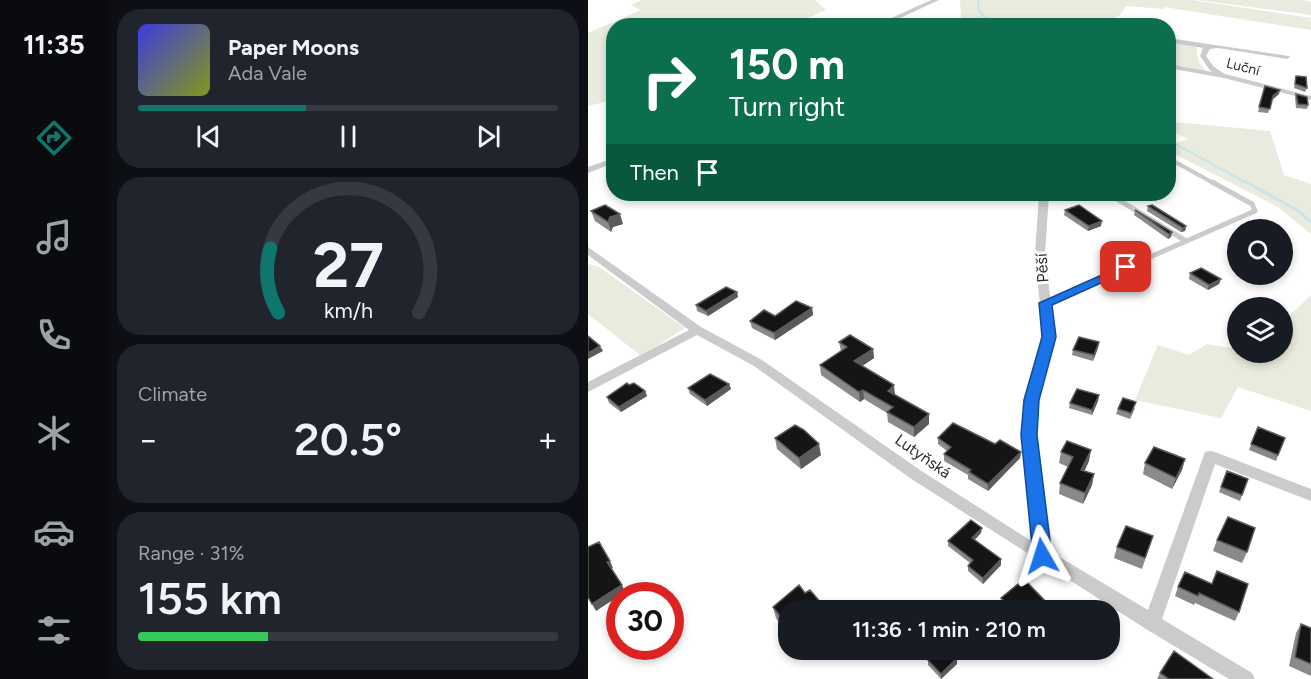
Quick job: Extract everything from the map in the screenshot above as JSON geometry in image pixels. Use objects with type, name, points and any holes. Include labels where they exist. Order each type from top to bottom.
[{"type":"street","points":[[895,18],[936,0]]},
{"type":"street","points":[[1176,41],[1287,57]]},
{"type":"street","points":[[1207,47],[1203,56],[1211,68],[1224,76]]},
{"type":"street","name":"Luční","points":[[1176,67],[1224,76],[1311,98]]},
{"type":"street","points":[[588,170],[606,163]]},
{"type":"street","name":"Pěší","points":[[1042,556],[1029,435],[1031,400],[1049,337],[1040,254],[1044,201]]},
{"type":"street","name":"Lutyňská","points":[[588,250],[697,330],[758,363],[915,474],[1042,556],[1246,679]]},
{"type":"street","points":[[588,388],[697,330]]},
{"type":"street","points":[[1152,623],[1210,456],[1311,495]]},
{"type":"lane","points":[[1045,303],[1254,211],[1252,204],[1176,162]]},
{"type":"lane","points":[[1120,201],[1186,241]]},
{"type":"shaded area","points":[[642,0],[815,0],[826,10],[807,18],[623,18],[641,10],[631,5]]},
{"type":"shaded area","points":[[960,0],[1192,0],[1311,18],[1311,30],[1164,7],[1164,9],[1126,6],[1120,15],[1114,18],[961,18]]},
{"type":"shaded area","points":[[1197,0],[1303,0],[1311,2],[1311,15]]},
{"type":"shaded area","points":[[606,25],[606,102],[588,106],[588,33]]},
{"type":"shaded area","points":[[1176,41],[1197,43],[1198,60],[1209,73],[1176,67]]},
{"type":"shaded area","points":[[1176,122],[1270,131],[1284,175],[1311,184],[1311,234],[1278,207],[1176,155],[1176,143],[1188,139],[1176,133]]},
{"type":"shaded area","points":[[588,264],[599,267],[685,328],[641,356],[588,314]]},
{"type":"shaded area","points":[[1311,295],[1311,411],[1238,387],[1221,418],[1135,400],[1158,345],[1189,355],[1207,344],[1227,347],[1227,363],[1293,363],[1293,312]]},
{"type":"building","points":[[1296,76],[1306,77],[1307,88],[1295,84]]},
{"type":"building","points":[[1265,86],[1280,90],[1273,96],[1270,109],[1259,107]]},
{"type":"building","points":[[1296,94],[1307,97],[1308,105],[1298,104]]},
{"type":"building","points":[[605,205],[620,214],[610,217],[608,222],[591,211]]},
{"type":"building","points":[[1079,205],[1102,221],[1089,226],[1065,210]]},
{"type":"building","points":[[1152,205],[1186,226],[1183,228],[1148,206]]},
{"type":"building","points":[[1135,210],[1172,232],[1169,234]]},
{"type":"building","points":[[1201,268],[1221,279],[1209,285],[1190,273]]},
{"type":"building","points":[[726,287],[737,292],[706,311],[696,305]]},
{"type":"building","points":[[796,301],[812,308],[774,333],[750,321],[764,310],[775,316]]},
{"type":"building","points":[[850,335],[873,349],[854,361],[894,385],[888,391],[929,414],[914,427],[887,412],[893,407],[863,390],[859,392],[820,365],[847,347],[839,342]]},
{"type":"building","points":[[588,336],[600,346],[588,353]]},
{"type":"building","points":[[1079,337],[1099,342],[1094,355],[1073,350]]},
{"type":"building","points":[[710,374],[729,384],[705,400],[688,388]]},
{"type":"building","points":[[627,383],[629,385],[634,383],[645,391],[619,407],[607,397]]},
{"type":"building","points":[[1077,389],[1099,395],[1092,410],[1070,403]]},
{"type":"building","points":[[1123,398],[1136,402],[1131,413],[1118,409]]},
{"type":"building","points":[[953,423],[995,444],[1000,440],[1021,452],[988,484],[969,472],[971,470],[944,454],[951,447],[938,438]]},
{"type":"building","points":[[795,425],[819,444],[799,458],[775,438]]},
{"type":"building","points":[[1258,427],[1285,438],[1278,455],[1251,444]]},
{"type":"building","points":[[1067,441],[1091,450],[1081,470],[1094,474],[1085,493],[1060,483],[1073,457],[1061,452]]},
{"type":"building","points":[[1154,447],[1185,459],[1176,478],[1145,463]]},
{"type":"building","points":[[1227,471],[1248,479],[1242,495],[1221,487]]},
{"type":"building","points":[[1228,517],[1255,528],[1247,552],[1217,540]]},
{"type":"building","points":[[971,520],[982,528],[972,538],[1001,559],[983,578],[968,566],[973,560],[948,541]]},
{"type":"building","points":[[1126,526],[1153,536],[1145,558],[1117,547]]},
{"type":"building","points":[[599,542],[610,561],[607,562],[620,582],[606,582],[606,595],[592,604],[588,597],[588,547]]},
{"type":"building","points":[[1217,571],[1248,584],[1239,612],[1199,593],[1198,596],[1178,587],[1185,572],[1212,584]]},
{"type":"building","points":[[1024,579],[1044,600],[1003,600],[1001,598]]},
{"type":"building","points":[[799,585],[805,593],[810,590],[818,600],[781,600]]},
{"type":"building","points":[[778,603],[778,614],[773,607]]},
{"type":"building","points":[[1301,624],[1311,628],[1311,664],[1295,657]]},
{"type":"building","points":[[1174,651],[1213,679],[1169,679],[1160,673]]},
{"type":"building","points":[[928,660],[955,660],[941,674]]},
{"type":"waterway","points":[[978,0],[979,11],[986,18]]},
{"type":"waterway","points":[[1176,144],[1249,184]]},
{"type":"waterway","points":[[1246,182],[1297,210],[1311,222]]},
{"type":"route","points":[[1042,556],[1029,435],[1031,400],[1049,337],[1045,303],[1126,267]]}]
